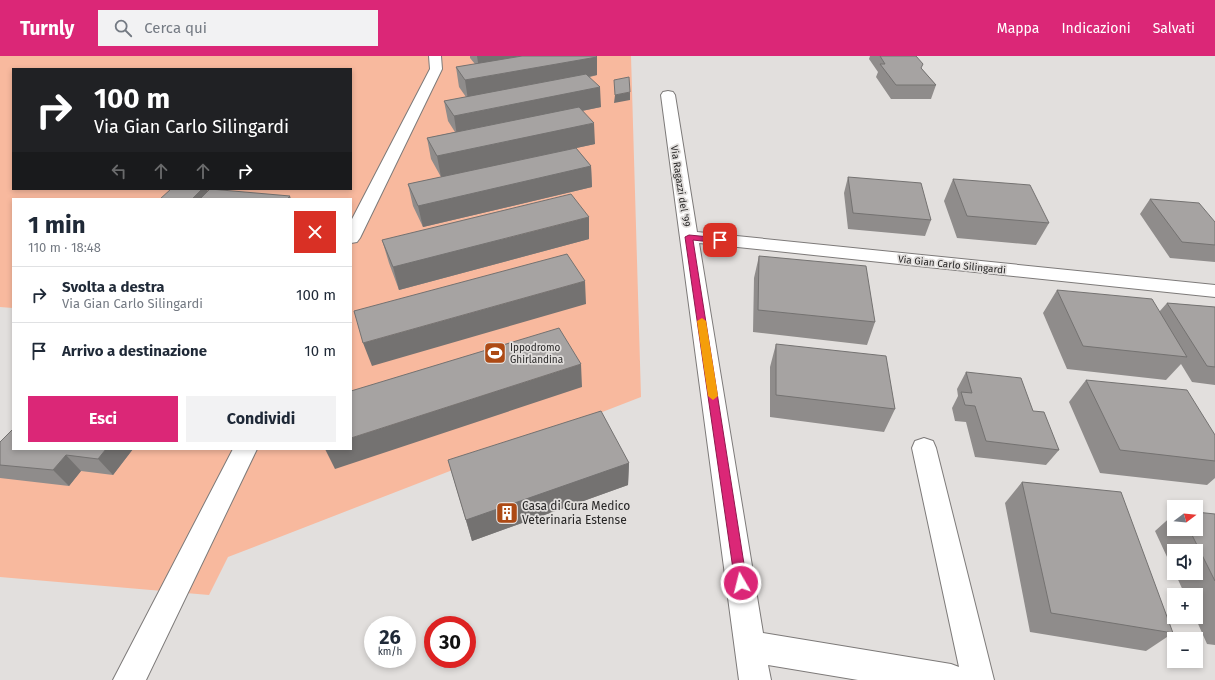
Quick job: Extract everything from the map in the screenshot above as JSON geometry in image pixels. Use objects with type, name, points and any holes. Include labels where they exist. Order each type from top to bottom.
[{"type":"street","points":[[352,236],[436,69],[435,56]]},
{"type":"street","name":"Via Ragazzi del '99","points":[[668,95],[755,680]]},
{"type":"street","name":"Via Gian Carlo Silingardi","points":[[689,237],[1215,291]]},
{"type":"street","points":[[924,448],[978,680]]},
{"type":"street","points":[[129,680],[244,450]]},
{"type":"street","points":[[750,646],[951,680]]},
{"type":"shaded area","name":"Ippodromo Ghirlandina","points":[[0,56],[631,56],[641,397],[228,557],[209,595],[0,577],[0,444],[12,449],[12,450],[352,450],[352,198],[12,198],[12,308],[0,307]]},
{"type":"building","points":[[522,56],[597,57],[465,80],[456,67]]},
{"type":"building","points":[[880,56],[916,56],[923,64],[921,68],[936,85],[896,85],[880,64],[885,64]]},
{"type":"building","points":[[586,74],[600,87],[454,116],[444,101]]},
{"type":"building","points":[[629,77],[630,92],[615,95],[614,80]]},
{"type":"building","points":[[579,107],[594,123],[437,156],[427,138]]},
{"type":"building","points":[[576,148],[591,166],[418,206],[408,184]]},
{"type":"building","points":[[848,177],[921,183],[931,220],[853,213]]},
{"type":"building","points":[[953,179],[1030,185],[1049,223],[967,216]]},
{"type":"building","points":[[170,190],[201,190],[193,198],[161,198]]},
{"type":"building","points":[[209,190],[290,196],[288,198],[201,198]]},
{"type":"building","points":[[571,194],[589,217],[393,267],[382,240]]},
{"type":"building","points":[[1150,199],[1199,203],[1215,222],[1215,245],[1182,242]]},
{"type":"building","points":[[567,254],[585,281],[363,343],[354,311]]},
{"type":"building","points":[[759,256],[866,266],[875,322],[758,310]]},
{"type":"building","points":[[1057,290],[1152,299],[1187,357],[1083,346]]},
{"type":"building","points":[[1167,303],[1215,307],[1215,367],[1207,366]]},
{"type":"building","points":[[559,328],[581,364],[352,438],[352,391]]},
{"type":"building","points":[[776,344],[886,356],[895,409],[776,395]]},
{"type":"building","points":[[966,372],[1021,378],[1033,411],[1044,412],[1059,450],[986,441],[975,406],[965,405],[961,392],[972,393]]},
{"type":"building","points":[[1086,380],[1187,390],[1215,435],[1215,461],[1120,450]]},
{"type":"building","name":"Casa di Cura Medico Veterinaria Estense","points":[[601,411],[629,463],[466,520],[448,460]]},
{"type":"building","points":[[12,430],[12,450],[105,450],[98,459],[66,455],[53,470],[0,465],[0,442]]},
{"type":"building","points":[[1022,482],[1121,492],[1167,617],[1167,624],[1170,624],[1173,632],[1051,613]]},
{"type":"building","points":[[1203,513],[1215,514],[1215,581],[1203,557],[1203,544],[1196,544],[1192,536],[1203,536]]},
{"type":"slow traffic","points":[[702,321],[713,396]]},
{"type":"place","name":"Ippodromo Ghirlandina","points":[[495,353]]},
{"type":"place","name":"Casa di Cura Medico Veterinaria Estense","points":[[507,513]]},
{"type":"route","points":[[720,240],[689,237],[741,583]]}]
